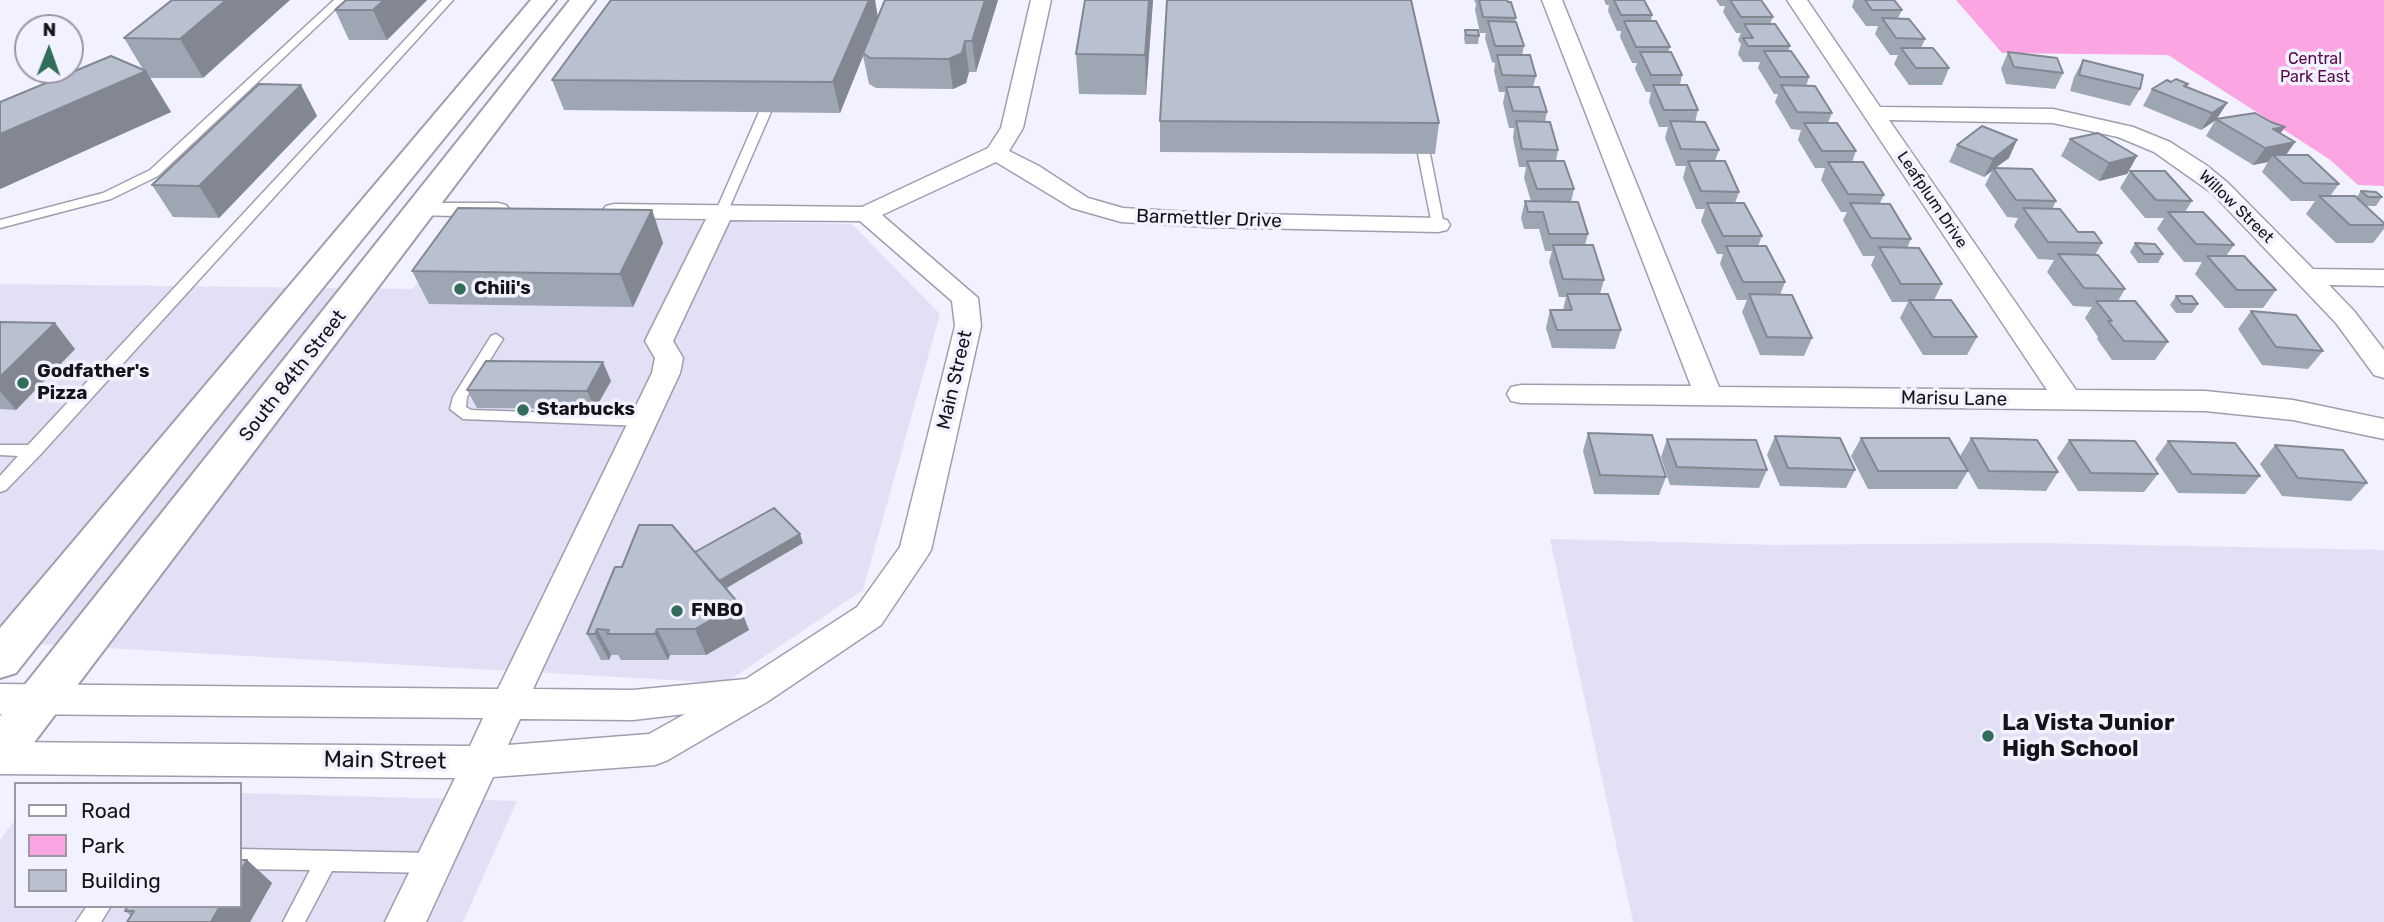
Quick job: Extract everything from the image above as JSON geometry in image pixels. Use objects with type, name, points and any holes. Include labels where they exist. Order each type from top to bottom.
[{"type":"main road","points":[[0,660],[192,423],[544,0]]},
{"type":"main road","name":"South 84th Street","points":[[0,751],[20,699],[421,209],[583,0]]},
{"type":"street","points":[[588,211],[866,214],[996,153],[1012,128],[1041,0]]},
{"type":"street","points":[[1552,0],[1709,396]]},
{"type":"street","name":"Leafplum Drive","points":[[1797,0],[2068,400]]},
{"type":"street","name":"Willow Street","points":[[1874,113],[2053,116],[2125,132],[2162,147],[2220,188],[2345,317],[2384,369]]},
{"type":"street","name":"Barmettler Drive","points":[[996,153],[1031,171],[1080,203],[1121,215],[1207,220],[1438,225]]},
{"type":"street","points":[[421,209],[521,211]]},
{"type":"street","points":[[405,922],[669,365],[669,358],[659,341],[721,212]]},
{"type":"street","name":"Main Street","points":[[0,758],[479,762],[551,759],[655,749],[755,692],[869,617],[915,550],[968,326],[965,298],[866,214]]},
{"type":"street","points":[[2307,277],[2384,278]]},
{"type":"street","name":"Marisu Lane","points":[[1521,394],[2205,401],[2293,410],[2384,429]]},
{"type":"street","name":"Main Street","points":[[20,699],[633,705],[755,692]]},
{"type":"lane","points":[[0,224],[107,196],[154,173],[341,0]]},
{"type":"lane","points":[[0,486],[448,0]]},
{"type":"lane","points":[[721,212],[765,112]]},
{"type":"lane","points":[[1424,154],[1438,225]]},
{"type":"lane","points":[[496,339],[460,397],[458,409],[468,415],[487,418],[643,421]]},
{"type":"lane","points":[[0,450],[34,451]]},
{"type":"lane","points":[[242,859],[432,863]]},
{"type":"lane","points":[[294,922],[326,861]]},
{"type":"lane","points":[[87,922],[98,908]]},
{"type":"shaded area","points":[[462,217],[852,224],[940,314],[863,590],[725,683],[0,642],[0,284],[413,289]]},
{"type":"shaded area","name":"La Vista Junior High School","points":[[1550,539],[1775,545],[2040,543],[2384,550],[2384,922],[1633,922]]},
{"type":"shaded area","points":[[242,793],[517,801],[463,922],[0,922],[0,840],[14,821],[14,908],[242,908]]},
{"type":"green space","name":"Central Park East","points":[[1956,0],[2384,0],[2384,186],[2358,185],[2329,159],[2168,55],[2002,53]]},
{"type":"building","points":[[172,0],[226,0],[180,39],[124,38]]},
{"type":"building","points":[[346,0],[384,0],[373,10],[335,10]]},
{"type":"building","points":[[611,0],[869,0],[833,82],[552,80]]},
{"type":"building","points":[[885,0],[985,0],[972,41],[965,41],[962,53],[949,59],[870,58],[863,53]]},
{"type":"building","points":[[1085,0],[1149,0],[1145,55],[1076,54]]},
{"type":"building","points":[[1167,0],[1411,0],[1439,123],[1160,121]]},
{"type":"building","points":[[1479,0],[1507,0],[1511,2],[1516,18],[1483,17]]},
{"type":"building","points":[[1614,0],[1644,0],[1652,15],[1621,15]]},
{"type":"building","points":[[1730,0],[1761,0],[1773,17],[1741,17]]},
{"type":"building","points":[[1865,0],[1894,0],[1902,10],[1872,10]]},
{"type":"building","points":[[1882,18],[1909,19],[1925,39],[1896,38]]},
{"type":"building","points":[[1488,21],[1516,22],[1524,46],[1495,46]]},
{"type":"building","points":[[1624,21],[1656,21],[1670,47],[1636,47]]},
{"type":"building","points":[[1744,24],[1775,24],[1790,46],[1748,46],[1743,38],[1753,38]]},
{"type":"building","points":[[1465,30],[1478,30],[1479,36],[1466,35]]},
{"type":"building","points":[[1901,48],[1933,48],[1949,68],[1916,68]]},
{"type":"building","points":[[1764,51],[1791,51],[1809,77],[1780,77]]},
{"type":"building","points":[[1640,52],[1671,52],[1682,75],[1651,75]]},
{"type":"building","points":[[2008,52],[2057,58],[2063,73],[2014,67]]},
{"type":"building","points":[[1497,55],[1530,55],[1536,76],[1502,75]]},
{"type":"building","points":[[111,56],[146,71],[0,134],[0,102],[43,84],[84,84],[84,67]]},
{"type":"building","points":[[2083,60],[2143,75],[2140,89],[2079,75]]},
{"type":"building","points":[[2176,79],[2188,84],[2184,86],[2227,103],[2212,113],[2152,89],[2167,80],[2171,82]]},
{"type":"building","points":[[259,84],[301,85],[199,186],[152,185]]},
{"type":"building","points":[[1653,85],[1687,85],[1698,110],[1664,110]]},
{"type":"building","points":[[1781,85],[1815,86],[1832,113],[1797,112]]},
{"type":"building","points":[[1506,87],[1539,87],[1547,112],[1513,111]]},
{"type":"building","points":[[2255,113],[2285,127],[2273,129],[2295,142],[2265,148],[2216,119]]},
{"type":"building","points":[[1516,121],[1550,122],[1558,150],[1522,149]]},
{"type":"building","points":[[1670,121],[1705,122],[1719,150],[1681,149]]},
{"type":"building","points":[[1804,123],[1837,123],[1856,151],[1822,151]]},
{"type":"building","points":[[1982,126],[2017,140],[1993,159],[1957,145]]},
{"type":"building","points":[[2098,133],[2137,156],[2109,163],[2070,139]]},
{"type":"building","points":[[2273,155],[2308,155],[2339,184],[2303,183]]},
{"type":"building","points":[[1527,161],[1564,161],[1574,189],[1537,189]]},
{"type":"building","points":[[1688,161],[1725,161],[1739,192],[1701,191]]},
{"type":"building","points":[[1828,162],[1863,162],[1884,195],[1848,194]]},
{"type":"building","points":[[1993,168],[2032,169],[2056,201],[2016,200]]},
{"type":"building","points":[[2130,171],[2165,171],[2192,201],[2156,200]]},
{"type":"building","points":[[2361,191],[2376,192],[2382,197],[2368,197]]},
{"type":"building","points":[[2319,196],[2355,196],[2384,225],[2350,225]]},
{"type":"building","points":[[1525,201],[1578,202],[1588,234],[1549,234],[1543,212],[1528,212]]},
{"type":"building","points":[[1707,203],[1744,203],[1762,236],[1723,236]]},
{"type":"building","points":[[1850,203],[1890,204],[1911,239],[1871,238]]},
{"type":"building","points":[[458,208],[652,210],[620,274],[412,271]]},
{"type":"building","points":[[2023,208],[2060,209],[2078,232],[2094,232],[2102,243],[2048,242]]},
{"type":"building","points":[[2168,212],[2203,212],[2234,245],[2196,244]]},
{"type":"building","points":[[2135,243],[2155,244],[2163,254],[2144,254]]},
{"type":"building","points":[[1553,245],[1593,245],[1604,280],[1563,279]]},
{"type":"building","points":[[1726,246],[1766,246],[1785,282],[1743,282]]},
{"type":"building","points":[[1879,247],[1919,248],[1942,284],[1901,284]]},
{"type":"building","points":[[2058,254],[2098,255],[2125,289],[2084,288]]},
{"type":"building","points":[[2207,256],[2244,256],[2276,290],[2237,290]]},
{"type":"building","points":[[1567,294],[1608,294],[1621,330],[1557,330],[1550,310],[1572,310]]},
{"type":"building","points":[[1749,294],[1792,295],[1812,338],[1767,337]]},
{"type":"building","points":[[2176,296],[2192,296],[2198,304],[2182,304]]},
{"type":"building","points":[[1909,300],[1951,300],[1977,337],[1933,337]]},
{"type":"building","points":[[2096,301],[2135,301],[2168,342],[2124,341]]},
{"type":"building","points":[[2251,311],[2296,315],[2323,351],[2276,347]]},
{"type":"building","points":[[0,322],[55,323],[0,377]]},
{"type":"building","points":[[486,361],[603,362],[587,391],[467,390]]},
{"type":"building","points":[[1588,433],[1652,435],[1666,477],[1600,475]]},
{"type":"building","points":[[1775,436],[1840,438],[1855,470],[1788,468]]},
{"type":"building","points":[[1861,438],[1949,438],[1968,471],[1878,471]]},
{"type":"building","points":[[1971,438],[2037,440],[2058,472],[1989,471]]},
{"type":"building","points":[[1667,439],[1756,440],[1767,470],[1677,467]]},
{"type":"building","points":[[2069,440],[2135,441],[2158,474],[2091,473]]},
{"type":"building","points":[[2168,441],[2235,443],[2260,476],[2192,474]]},
{"type":"building","points":[[2275,445],[2343,450],[2367,483],[2298,478]]},
{"type":"building","points":[[774,508],[800,534],[719,581],[695,552]]},
{"type":"building","name":"FNBO","points":[[639,525],[672,525],[739,604],[695,629],[657,629],[655,634],[607,634],[609,630],[597,629],[595,634],[587,634],[615,567],[622,567]]},
{"type":"building","points":[[127,908],[219,908],[211,922],[127,922],[134,911],[125,911]]},
{"type":"place","name":"Chili's","points":[[460,289]]},
{"type":"place","name":"Godfather's Pizza","points":[[23,383]]},
{"type":"place","name":"Starbucks","points":[[523,410]]},
{"type":"place","name":"FNBO","points":[[677,611]]},
{"type":"place","name":"La Vista Junior High School","points":[[1988,736]]}]
